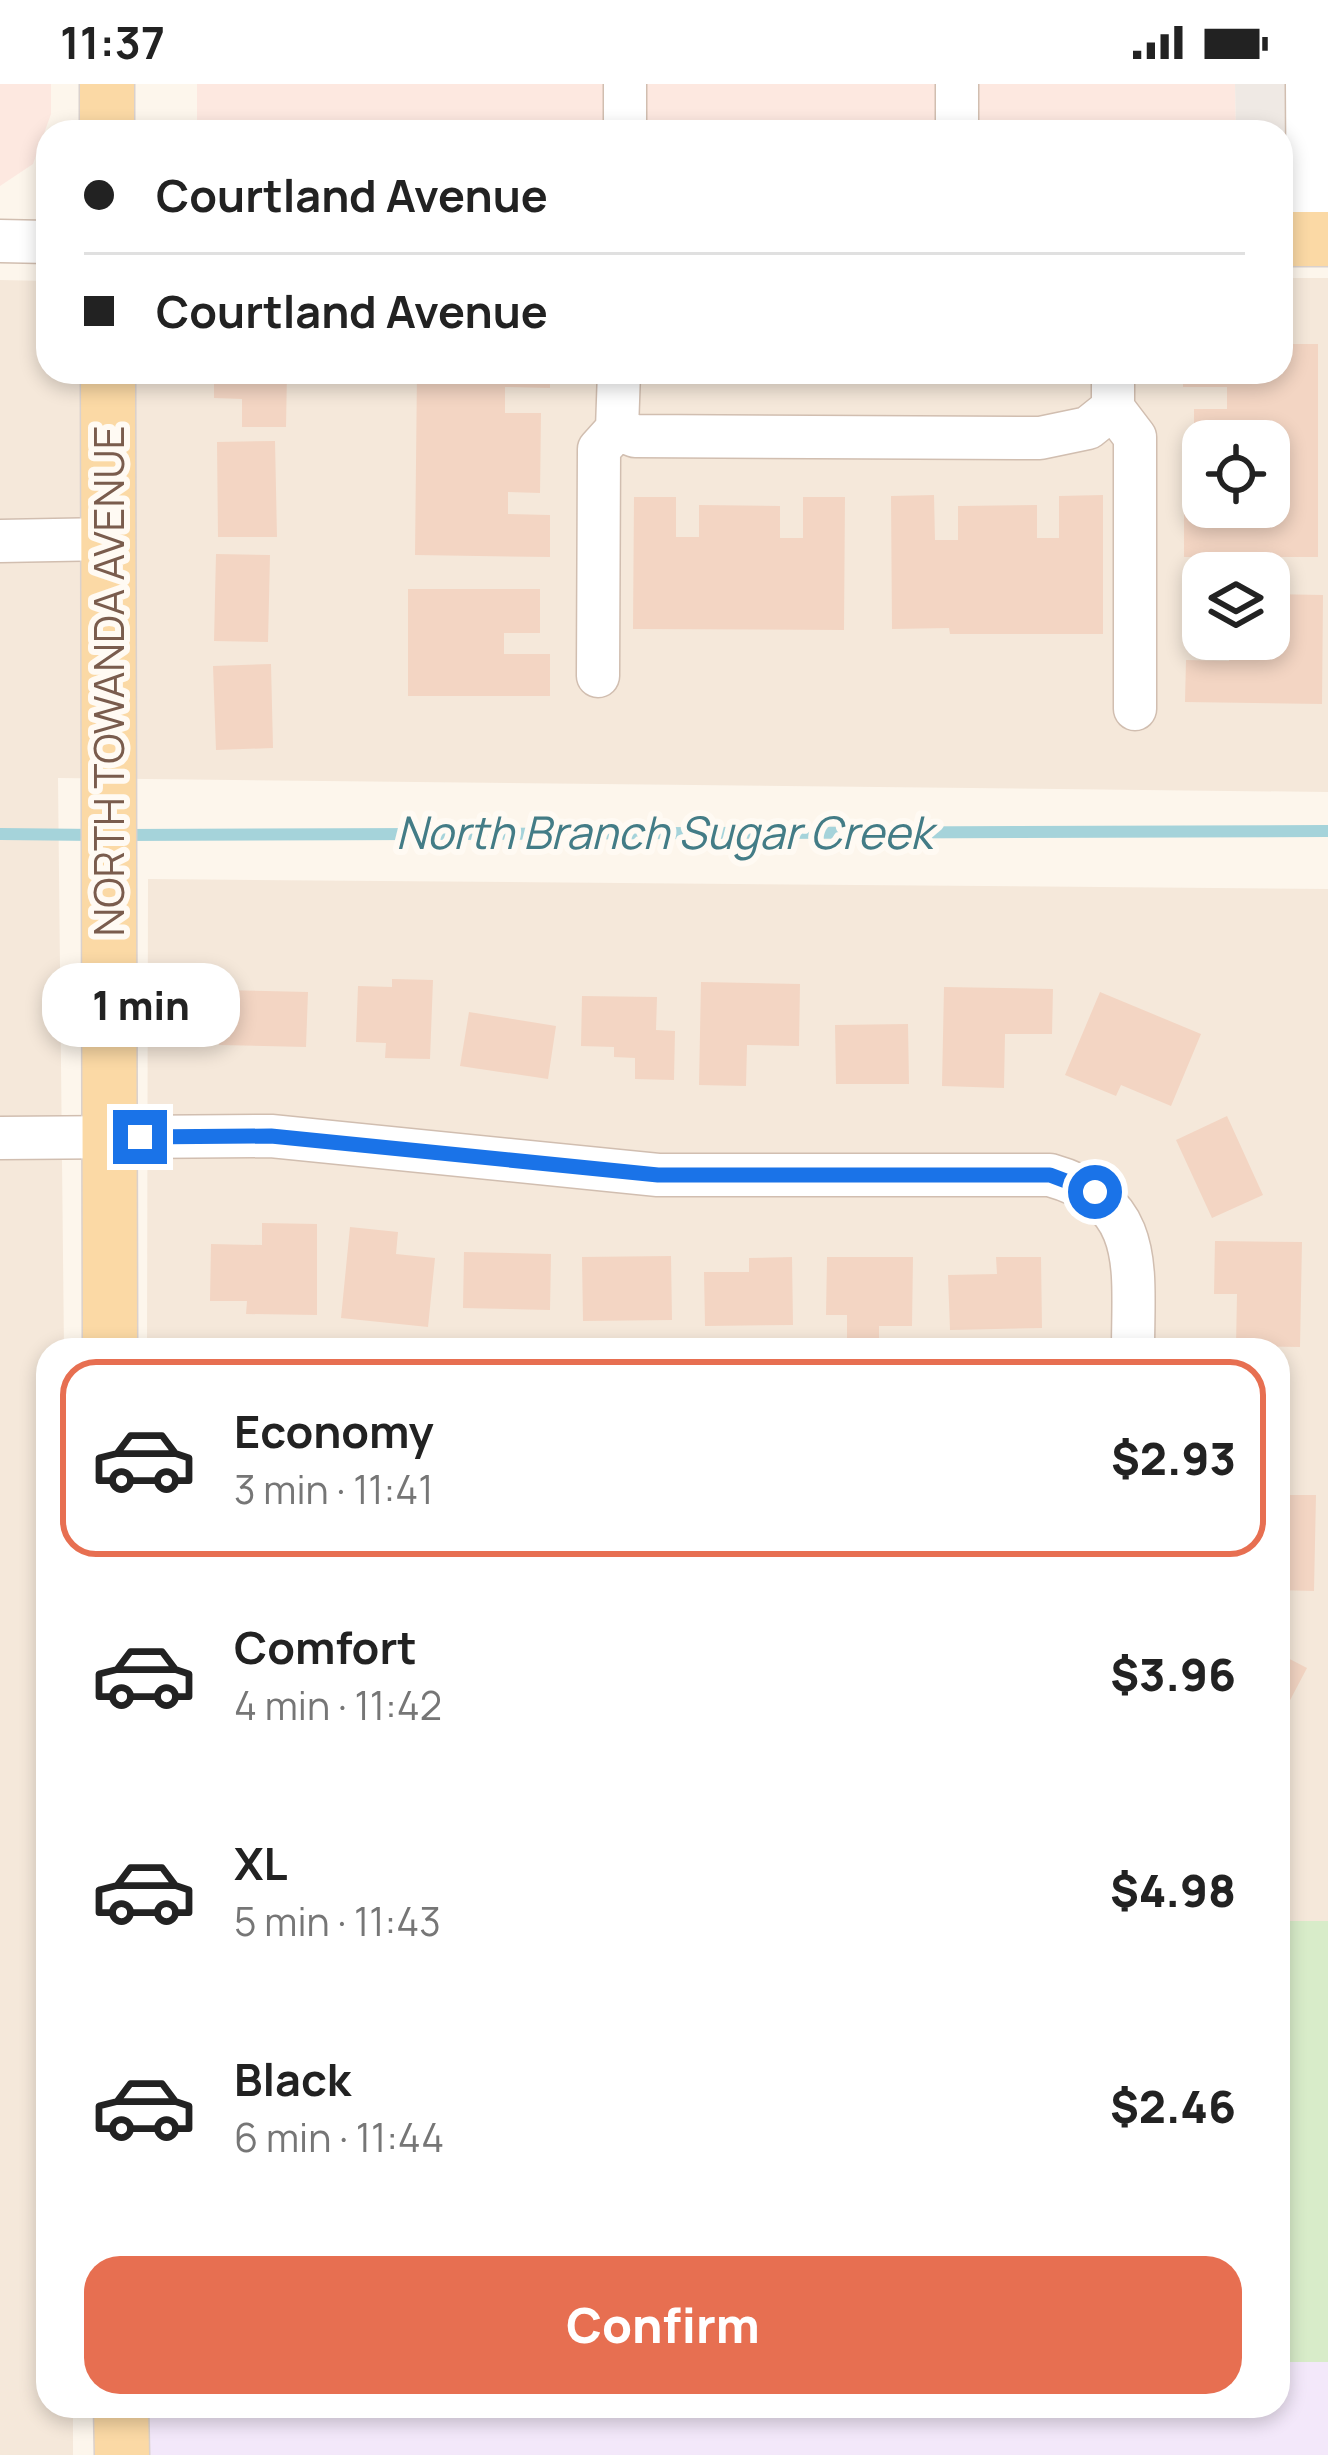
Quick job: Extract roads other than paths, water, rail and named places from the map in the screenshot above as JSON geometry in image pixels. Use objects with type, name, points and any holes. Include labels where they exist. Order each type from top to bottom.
[{"type":"main road","points":[[107,84],[107,120]]},
{"type":"main road","name":"NORTH TOWANDA AVENUE","points":[[108,384],[110,1338]]},
{"type":"main road","points":[[121,2418],[122,2455]]},
{"type":"street","points":[[625,84],[625,120]]},
{"type":"street","points":[[957,84],[957,120]]},
{"type":"street","points":[[1306,239],[1307,84]]},
{"type":"street","points":[[0,241],[36,242]]},
{"type":"street","points":[[598,676],[599,449],[617,429],[619,384]]},
{"type":"street","points":[[617,429],[635,436],[1040,438],[1088,428],[1113,390]]},
{"type":"street","points":[[1113,390],[1135,437],[1135,709]]},
{"type":"street","points":[[0,541],[109,539]]},
{"type":"street","points":[[0,1138],[271,1136],[658,1175],[1050,1175],[1081,1184],[1114,1212],[1132,1261],[1133,1338]]},
{"type":"waterway","name":"North Branch Sugar Creek","points":[[123,835],[1328,831]]},
{"type":"waterway","name":"North Branch Sugar Creek","points":[[0,834],[97,835]]}]
